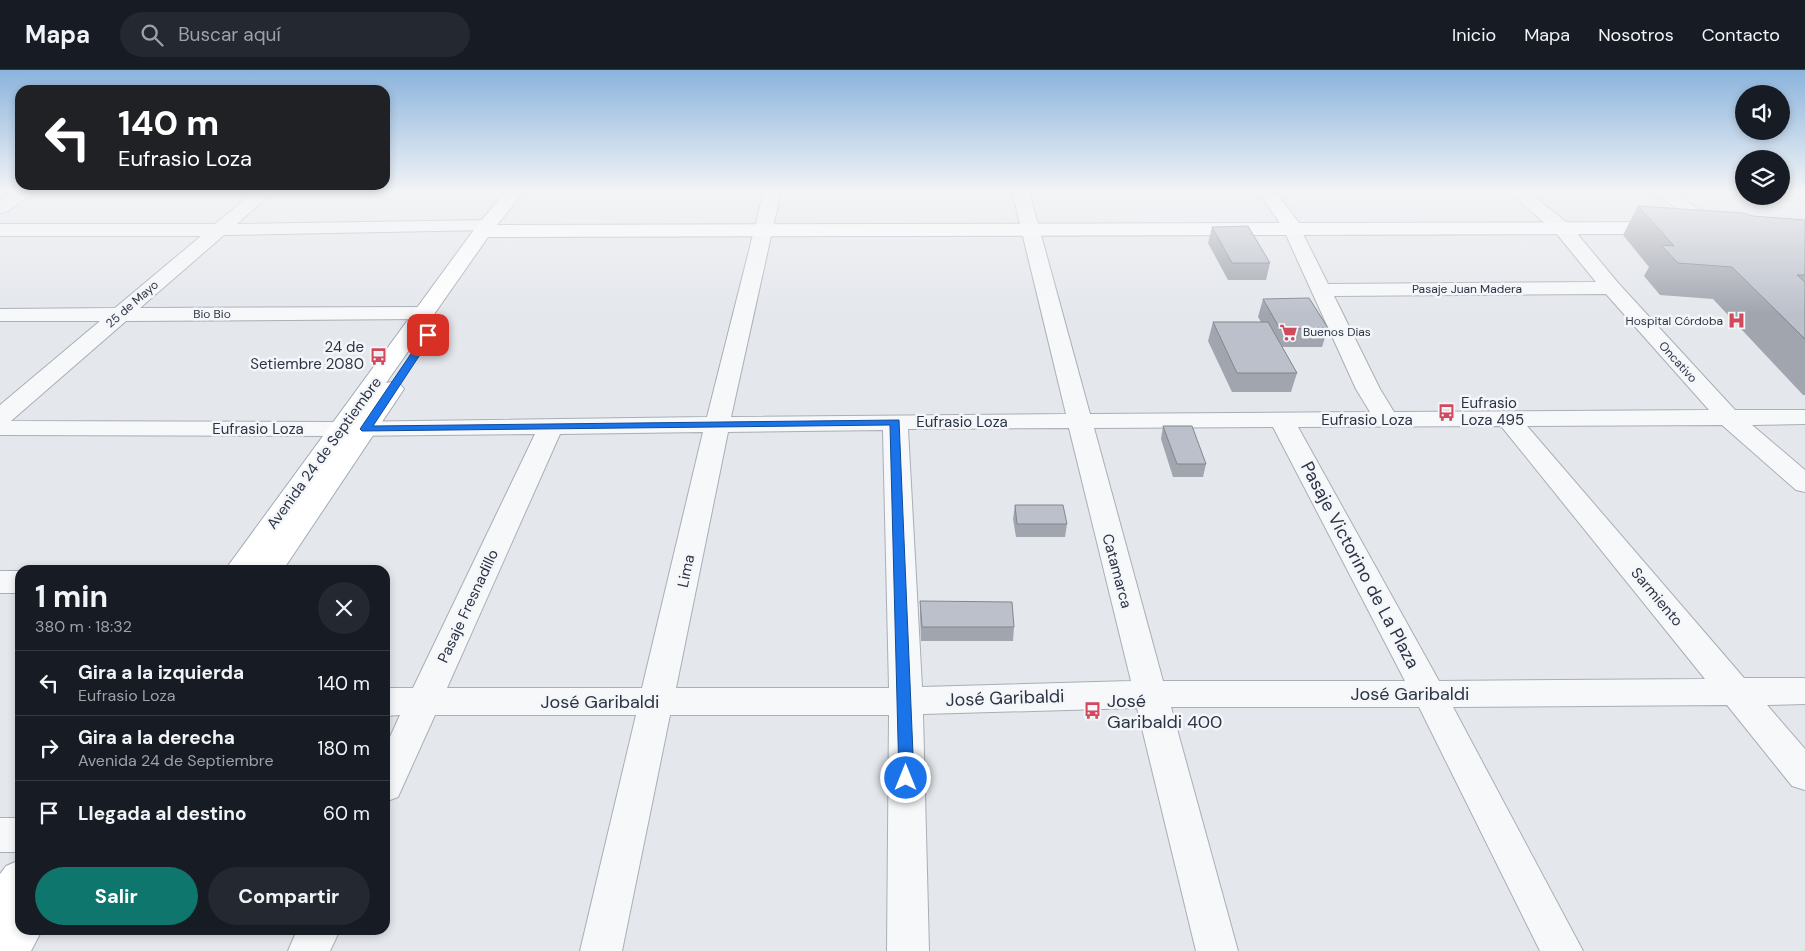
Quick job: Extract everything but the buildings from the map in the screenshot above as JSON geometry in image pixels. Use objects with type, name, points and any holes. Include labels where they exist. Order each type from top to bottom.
[{"type":"main road","name":"Avenida 24 de Septiembre","points":[[244,565],[424,313],[491,232]]},
{"type":"main road","name":"Avenida 24 de Septiembre","points":[[271,565],[366,429],[492,232]]},
{"type":"main road","points":[[0,907],[15,886]]},
{"type":"main road","points":[[6,951],[17,935]]},
{"type":"street","name":"25 de Mayo","points":[[0,417],[217,232]]},
{"type":"street","name":"Lima","points":[[601,951],[717,425],[763,232]]},
{"type":"street","name":"Catamarca","points":[[1031,232],[1217,951]]},
{"type":"street","points":[[1295,232],[1368,389],[1388,420]]},
{"type":"street","name":"Oncativo","points":[[1565,232],[1612,288],[1730,418],[1805,484]]},
{"type":"street","name":"Pasaje Juan Madera","points":[[1322,290],[1612,288]]},
{"type":"street","name":"Bio Bio","points":[[0,315],[424,313]]},
{"type":"street","name":"Eufrasio Loza","points":[[0,428],[366,429],[895,422],[1805,417]]},
{"type":"street","name":"Pasaje Victorino de La Plaza","points":[[1282,419],[1429,694],[1562,951]]},
{"type":"street","name":"Sarmiento","points":[[1508,419],[1805,775]]},
{"type":"street","points":[[895,422],[906,700],[908,951]]},
{"type":"street","name":"Pasaje Fresnadillo","points":[[390,775],[550,426]]},
{"type":"street","points":[[0,582],[15,582]]},
{"type":"street","name":"José Garibaldi","points":[[390,702],[906,700],[1150,694],[1805,691]]},
{"type":"street","points":[[0,835],[15,835]]},
{"type":"street","points":[[309,951],[317,935]]},
{"type":"place","name":"Hospital Córdoba","points":[[1737,321]]},
{"type":"place","name":"Buenos Dias","points":[[1289,332]]},
{"type":"place","name":"24 de Setiembre 2080","points":[[378,356]]},
{"type":"place","name":"Eufrasio Loza 495","points":[[1447,412]]},
{"type":"place","name":"José Garibaldi 400","points":[[1093,711]]},
{"type":"route","points":[[428,335],[366,429],[895,422],[906,700],[906,778]]}]
